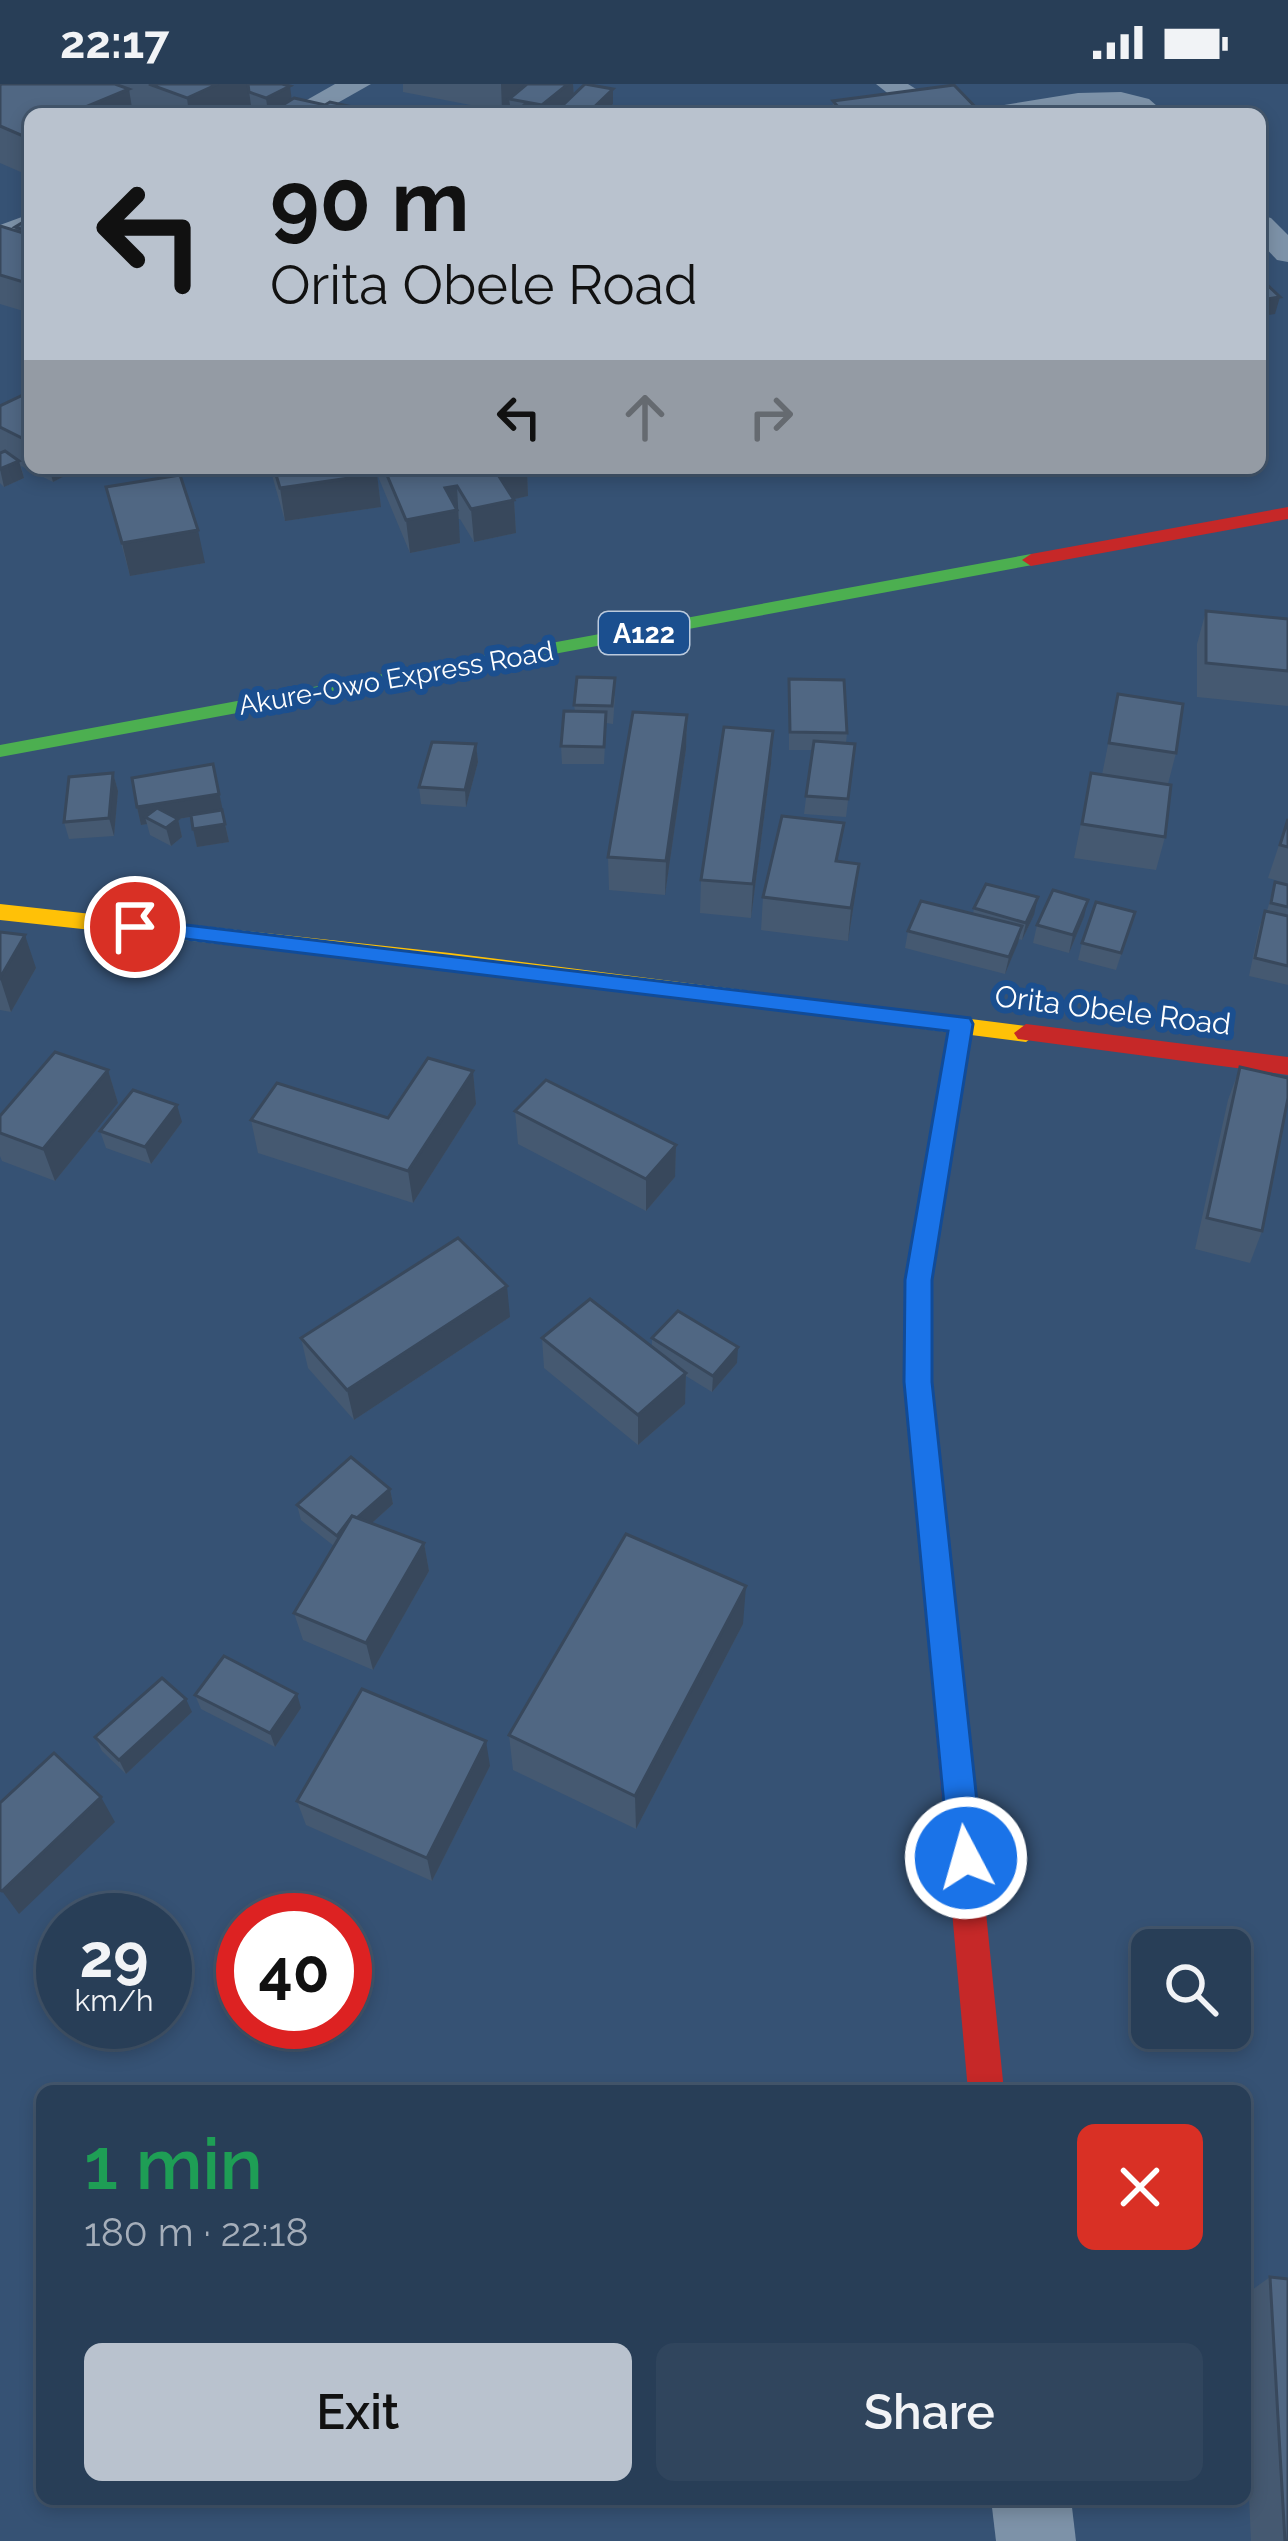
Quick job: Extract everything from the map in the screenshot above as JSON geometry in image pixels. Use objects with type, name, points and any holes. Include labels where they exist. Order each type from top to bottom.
[{"type":"main road","name":"Akure-Owo Express Road","points":[[0,751],[1288,513]]},
{"type":"main road","name":"Orita Obele Road","points":[[0,912],[450,961],[1288,1066]]},
{"type":"main road","points":[[961,1024],[919,1280],[918,1382],[985,2085]]},
{"type":"street","points":[[308,108],[357,84]]},
{"type":"street","points":[[890,84],[924,108]]},
{"type":"street","points":[[1041,108],[1117,98],[1147,108]]},
{"type":"street","points":[[1266,230],[1288,253]]},
{"type":"street","points":[[1032,2505],[1036,2541]]},
{"type":"building","points":[[115,84],[129,89],[83,108],[24,108],[24,136],[0,126],[0,85]]},
{"type":"building","points":[[149,84],[218,84],[187,98]]},
{"type":"building","points":[[248,84],[290,86],[266,98],[249,92]]},
{"type":"building","points":[[527,84],[568,84],[542,105],[509,99]]},
{"type":"building","points":[[585,84],[613,89],[593,108],[562,106]]},
{"type":"building","points":[[954,85],[976,108],[839,108],[833,101]]},
{"type":"building","points":[[294,98],[358,108],[278,108]]},
{"type":"building","points":[[0,226],[24,233],[24,282],[0,275]]},
{"type":"building","points":[[1266,284],[1280,297],[1266,299]]},
{"type":"building","points":[[24,397],[24,439],[0,427],[0,406]]},
{"type":"building","points":[[5,451],[19,461],[0,469],[0,453]]},
{"type":"building","points":[[276,474],[377,474],[280,488]]},
{"type":"building","points":[[387,474],[498,474],[514,500],[471,509],[457,486],[445,488],[457,510],[406,520]]},
{"type":"building","points":[[180,475],[198,530],[122,543],[106,487]]},
{"type":"building","points":[[1206,611],[1288,619],[1288,671],[1206,663]]},
{"type":"building","points":[[577,677],[615,678],[612,706],[574,705]]},
{"type":"building","points":[[789,679],[844,680],[847,733],[790,732]]},
{"type":"building","points":[[1118,694],[1183,704],[1176,753],[1109,743]]},
{"type":"building","points":[[564,711],[606,712],[604,747],[561,746]]},
{"type":"building","points":[[633,712],[687,715],[666,861],[608,857]]},
{"type":"building","points":[[724,727],[773,731],[753,884],[701,880]]},
{"type":"building","points":[[814,741],[855,744],[848,799],[806,796]]},
{"type":"building","points":[[432,742],[476,744],[465,790],[419,787]]},
{"type":"building","points":[[213,764],[219,794],[137,807],[132,778]]},
{"type":"building","points":[[113,773],[109,818],[64,822],[69,777]]},
{"type":"building","points":[[1091,773],[1171,785],[1165,837],[1082,824]]},
{"type":"building","points":[[157,808],[178,819],[166,828],[145,817]]},
{"type":"building","points":[[222,810],[225,824],[193,829],[191,815]]},
{"type":"building","points":[[782,816],[844,823],[836,861],[859,864],[851,908],[763,897]]},
{"type":"building","points":[[1288,819],[1288,847],[1280,845]]},
{"type":"building","points":[[1275,882],[1288,885],[1288,907],[1271,903]]},
{"type":"building","points":[[986,884],[1038,897],[1026,923],[974,908]]},
{"type":"building","points":[[1053,890],[1088,900],[1073,935],[1037,925]]},
{"type":"building","points":[[921,901],[1022,926],[1009,957],[908,931]]},
{"type":"building","points":[[1096,902],[1135,912],[1121,953],[1082,943]]},
{"type":"building","points":[[1265,911],[1288,916],[1288,966],[1255,958]]},
{"type":"building","points":[[0,932],[25,935],[0,978]]},
{"type":"building","points":[[55,1052],[108,1070],[43,1149],[0,1133],[0,1116]]},
{"type":"building","points":[[428,1058],[473,1071],[408,1171],[251,1120],[277,1083],[388,1118]]},
{"type":"building","points":[[1240,1067],[1288,1078],[1262,1231],[1207,1218]]},
{"type":"building","points":[[546,1080],[676,1145],[646,1179],[515,1111]]},
{"type":"building","points":[[133,1090],[177,1105],[145,1147],[100,1131]]},
{"type":"building","points":[[458,1238],[507,1286],[347,1390],[301,1338]]},
{"type":"building","points":[[590,1299],[686,1373],[638,1415],[542,1338]]},
{"type":"building","points":[[678,1311],[738,1347],[713,1376],[652,1338]]},
{"type":"building","points":[[351,1457],[390,1489],[357,1518],[352,1516],[337,1536],[297,1505]]},
{"type":"building","points":[[352,1516],[424,1543],[366,1643],[294,1613]]},
{"type":"building","points":[[626,1534],[746,1586],[635,1796],[509,1735]]},
{"type":"building","points":[[224,1656],[297,1694],[270,1733],[195,1695]]},
{"type":"building","points":[[162,1678],[186,1699],[119,1760],[95,1737]]},
{"type":"building","points":[[362,1689],[486,1741],[427,1858],[297,1801]]},
{"type":"building","points":[[54,1753],[101,1797],[2,1891],[0,1803]]},
{"type":"building","points":[[1270,2277],[1288,2279],[1288,2541],[1285,2541]]},
{"type":"traffic: fast","points":[[0,751],[1031,560]]},
{"type":"traffic: slow","points":[[0,912],[450,961],[1026,1033]]},
{"type":"traffic: slow","points":[[938,1585],[918,1382],[919,1279],[961,1024]]},
{"type":"traffic: jam","points":[[1031,560],[1288,513]]},
{"type":"traffic: jam","points":[[1026,1033],[1288,1066]]},
{"type":"traffic: jam","points":[[938,1585],[985,2085]]},
{"type":"route","points":[[135,927],[961,1024],[919,1280],[918,1382],[966,1858]]}]
